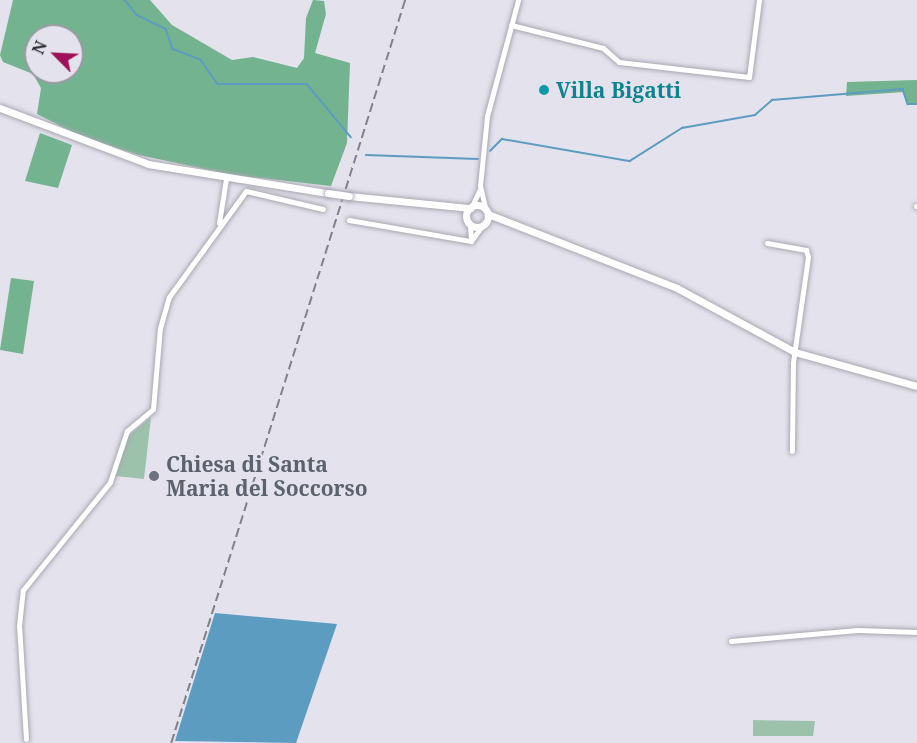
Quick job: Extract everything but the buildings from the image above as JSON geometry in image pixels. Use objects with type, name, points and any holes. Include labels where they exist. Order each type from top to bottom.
[{"type":"street","points":[[471,241],[469,223],[471,207],[480,186],[488,106],[518,0]]},
{"type":"street","points":[[511,25],[603,48],[619,62],[749,77],[759,0]]},
{"type":"street","points":[[0,108],[120,156],[226,179],[449,210],[471,207],[486,210],[506,224],[664,282],[795,352],[917,386]]},
{"type":"street","points":[[219,225],[226,179]]},
{"type":"street","points":[[471,241],[484,225],[486,210],[480,186]]},
{"type":"street","points":[[26,739],[19,626],[23,590],[110,482],[128,431],[153,409],[160,328],[169,297],[219,225],[246,191],[323,209]]},
{"type":"street","points":[[449,210],[469,223],[506,224]]},
{"type":"street","points":[[349,220],[471,241]]},
{"type":"street","points":[[767,243],[808,253],[795,352],[792,451]]},
{"type":"street","points":[[731,641],[858,630],[917,632]]},
{"type":"green space","points":[[13,0],[150,0],[172,25],[232,60],[253,57],[297,68],[304,58],[306,18],[313,0],[324,1],[326,14],[315,53],[350,63],[347,143],[331,186],[233,175],[139,155],[84,138],[37,114],[41,88],[39,84],[84,84],[84,24],[24,24],[24,70],[3,62],[0,55]]},
{"type":"green space","points":[[917,80],[917,105],[908,105],[904,92],[846,96],[847,82]]},
{"type":"green space","points":[[40,133],[72,145],[58,188],[25,181]]},
{"type":"green space","points":[[11,278],[34,281],[23,354],[0,350]]},
{"type":"green space","points":[[151,417],[144,479],[116,476],[126,438]]},
{"type":"green space","points":[[753,720],[815,721],[813,736],[753,736]]},
{"type":"water","points":[[215,613],[337,624],[296,743],[175,741]]},
{"type":"waterway","points":[[125,0],[137,15],[166,29],[173,49],[201,60],[218,84],[307,84],[351,137]]},
{"type":"waterway","points":[[490,151],[502,139],[630,161],[682,128],[755,115],[772,100],[903,89],[908,104],[917,104]]},
{"type":"waterway","points":[[366,155],[478,159]]},
{"type":"railway","points":[[171,743],[405,0]]},
{"type":"place","name":"Villa Bigatti","points":[[544,90]]},
{"type":"place","name":"Chiesa di Santa Maria del Soccorso","points":[[154,476]]}]
